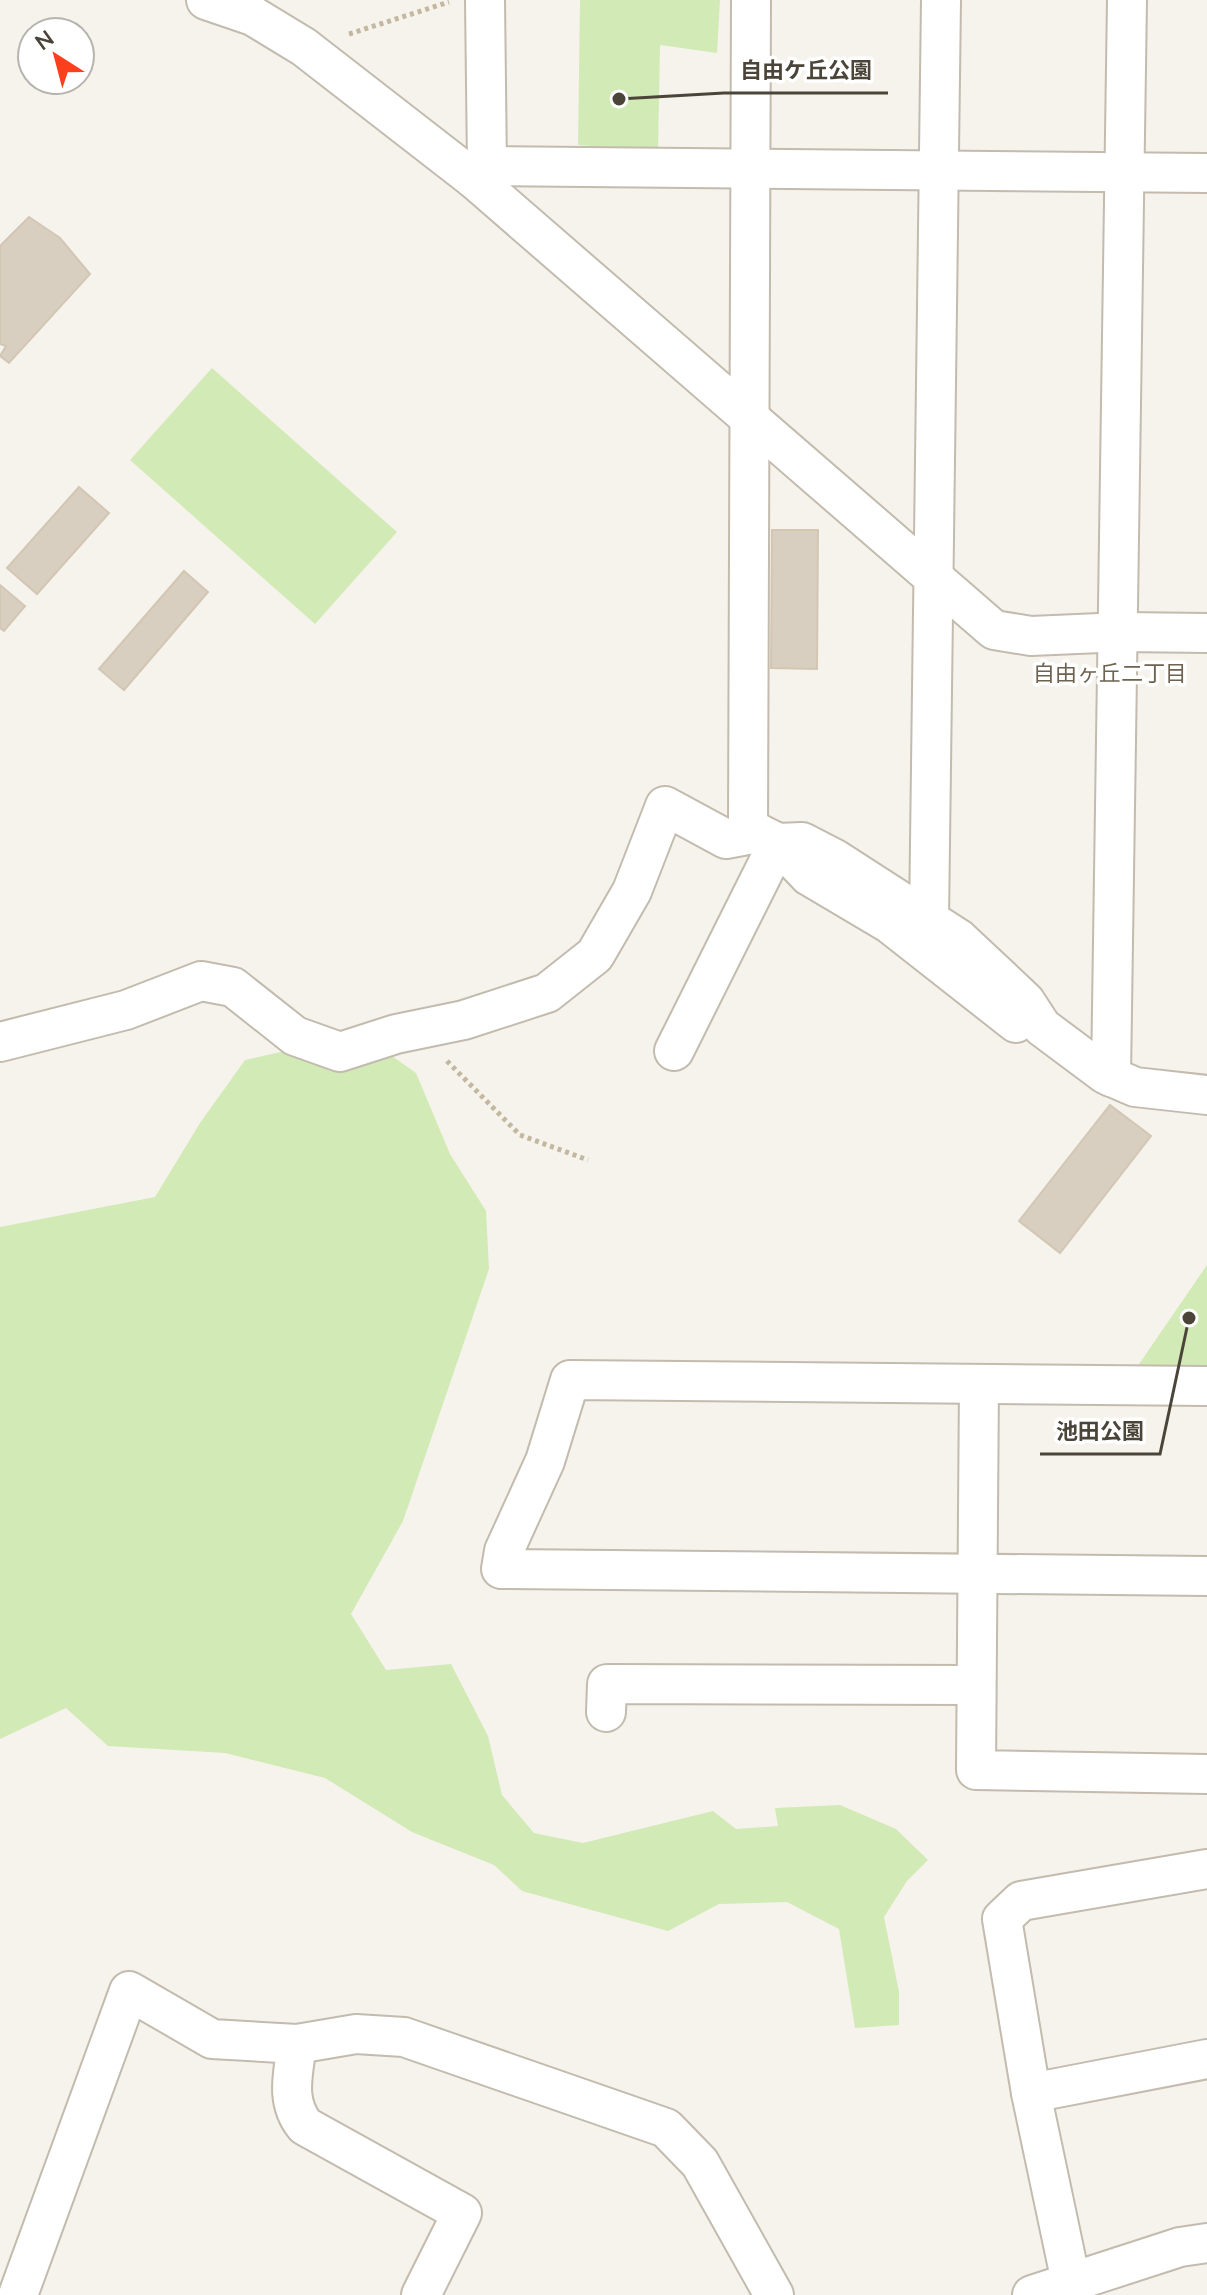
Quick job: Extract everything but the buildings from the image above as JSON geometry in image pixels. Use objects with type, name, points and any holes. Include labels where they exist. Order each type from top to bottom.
[{"type":"street","points":[[206,0],[253,16],[304,47],[480,173],[749,417],[994,630],[1031,636],[1118,632],[1207,633]]},
{"type":"street","points":[[480,173],[485,0]]},
{"type":"street","points":[[751,0],[748,828],[768,838],[809,876],[890,924],[1016,1023],[1042,1027]]},
{"type":"street","points":[[929,920],[941,0]]},
{"type":"street","points":[[1111,1077],[1127,0]]},
{"type":"street","points":[[480,173],[749,168],[1207,173]]},
{"type":"street","points":[[0,1042],[126,1010],[201,981],[233,987],[295,1036],[340,1052],[415,1030],[464,1020],[547,993],[595,955],[632,891],[665,806],[726,839],[768,838],[802,842],[835,859],[959,939],[1025,1001],[1042,1027],[1111,1077],[1135,1087],[1207,1095]]},
{"type":"street","points":[[674,1051],[768,838]]},
{"type":"street","points":[[1207,1386],[570,1380],[545,1461],[504,1551],[501,1569],[1207,1576]]},
{"type":"street","points":[[979,1384],[976,1770],[1207,1774]]},
{"type":"street","points":[[606,1712],[607,1684],[976,1685]]},
{"type":"street","points":[[1071,2282],[1031,2093],[1002,1919],[1021,1901],[1207,1869]]},
{"type":"street","points":[[18,2295],[129,1991],[212,2039],[297,2044],[356,2034],[404,2037],[666,2128],[700,2163],[774,2295]]},
{"type":"street","points":[[297,2044],[291,2094],[294,2112],[305,2126],[462,2213],[421,2295]]},
{"type":"street","points":[[1031,2093],[1207,2059]]},
{"type":"street","points":[[1032,2295],[1180,2247],[1207,2243]]},
{"type":"path","points":[[304,47],[394,22],[454,0]]},
{"type":"path","points":[[415,1030],[520,1135],[588,1160]]},
{"type":"green space","points":[[580,0],[720,0],[717,53],[660,45],[658,151],[578,145]]},
{"type":"green space","points":[[212,368],[397,532],[315,624],[130,460]]},
{"type":"green space","points":[[361,1034],[416,1073],[450,1154],[486,1211],[489,1269],[403,1521],[351,1614],[386,1670],[451,1664],[488,1736],[502,1795],[534,1833],[583,1843],[713,1811],[736,1829],[778,1826],[775,1808],[840,1805],[896,1829],[928,1860],[907,1881],[884,1917],[899,1992],[899,2025],[855,2028],[839,1929],[787,1902],[719,1904],[668,1931],[522,1891],[494,1865],[412,1832],[325,1778],[225,1753],[108,1746],[66,1708],[0,1739],[0,1227],[155,1197],[200,1123],[245,1060]]},
{"type":"green space","points":[[1207,1265],[1207,1371],[1135,1370]]},
{"type":"place","name":"自由ケ丘公園","points":[[619,99]]},
{"type":"place","name":"池田公園","points":[[1189,1318]]},
{"type":"district","name":"自由ヶ丘二丁目","points":[[1110,673]]}]
